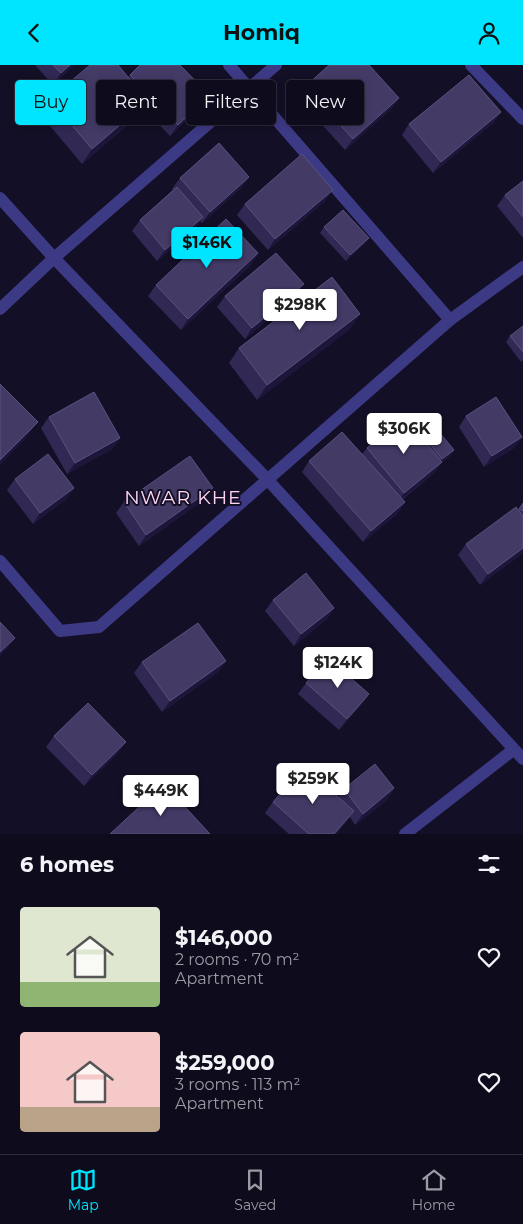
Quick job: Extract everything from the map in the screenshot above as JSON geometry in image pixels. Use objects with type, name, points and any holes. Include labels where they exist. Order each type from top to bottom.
[{"type":"street","points":[[229,65],[243,80]]},
{"type":"street","points":[[258,80],[276,65]]},
{"type":"street","points":[[472,65],[523,119]]},
{"type":"street","points":[[276,118],[450,319]]},
{"type":"street","points":[[0,309],[54,258],[206,125]]},
{"type":"street","points":[[0,198],[54,258],[267,479],[523,759]]},
{"type":"street","points":[[0,561],[60,631],[98,627],[450,319],[523,267]]},
{"type":"street","points":[[405,834],[513,750]]},
{"type":"building","points":[[53,65],[70,65],[61,73]]},
{"type":"building","points":[[90,65],[118,65],[130,80],[96,80],[96,125],[120,125],[92,149],[72,125],[86,125],[86,80],[72,80]]},
{"type":"building","points":[[140,65],[180,65],[194,80],[186,80],[186,117],[178,125],[176,123],[176,80],[135,80],[130,75]]},
{"type":"building","points":[[329,65],[369,65],[399,98],[353,139],[340,125],[364,125],[364,80],[313,80]]},
{"type":"building","points":[[469,75],[501,112],[441,162],[409,124]]},
{"type":"building","points":[[219,143],[249,177],[210,212],[180,178]]},
{"type":"building","points":[[302,154],[333,190],[275,239],[245,204]]},
{"type":"building","points":[[523,181],[523,217],[505,195]]},
{"type":"building","points":[[177,187],[203,217],[165,250],[140,220]]},
{"type":"building","points":[[343,210],[369,238],[350,255],[324,227]]},
{"type":"building","points":[[226,219],[258,253],[188,319],[156,285]]},
{"type":"building","points":[[276,253],[304,284],[252,328],[225,296]]},
{"type":"building","points":[[332,277],[360,314],[267,385],[239,348]]},
{"type":"building","points":[[523,326],[523,352],[510,336]]},
{"type":"building","points":[[0,384],[38,422],[0,460]]},
{"type":"building","points":[[94,392],[120,438],[75,463],[49,417]]},
{"type":"building","points":[[496,397],[522,437],[492,456],[466,416]]},
{"type":"building","points":[[404,417],[442,462],[404,493],[367,448]]},
{"type":"building","points":[[430,421],[454,450],[442,459],[419,430]]},
{"type":"building","points":[[342,432],[405,502],[371,531],[309,461]]},
{"type":"building","points":[[48,454],[74,488],[40,513],[15,479]]},
{"type":"building","points":[[190,456],[213,488],[146,535],[124,502]]},
{"type":"building","points":[[523,503],[523,511],[519,509]]},
{"type":"building","points":[[516,507],[523,516],[523,548],[488,574],[466,544]]},
{"type":"building","points":[[306,573],[334,608],[301,634],[273,600]]},
{"type":"building","points":[[0,622],[15,638],[0,652]]},
{"type":"building","points":[[198,623],[226,661],[170,701],[142,662]]},
{"type":"building","points":[[328,658],[369,694],[347,719],[306,683]]},
{"type":"building","points":[[88,703],[126,742],[92,775],[54,736]]},
{"type":"building","points":[[375,764],[394,788],[363,814],[344,789]]},
{"type":"building","points":[[304,767],[354,811],[334,834],[309,834],[273,802]]},
{"type":"building","points":[[164,784],[210,834],[110,834]]},
{"type":"district","name":"NWAR KHE","points":[[183,497]]}]
